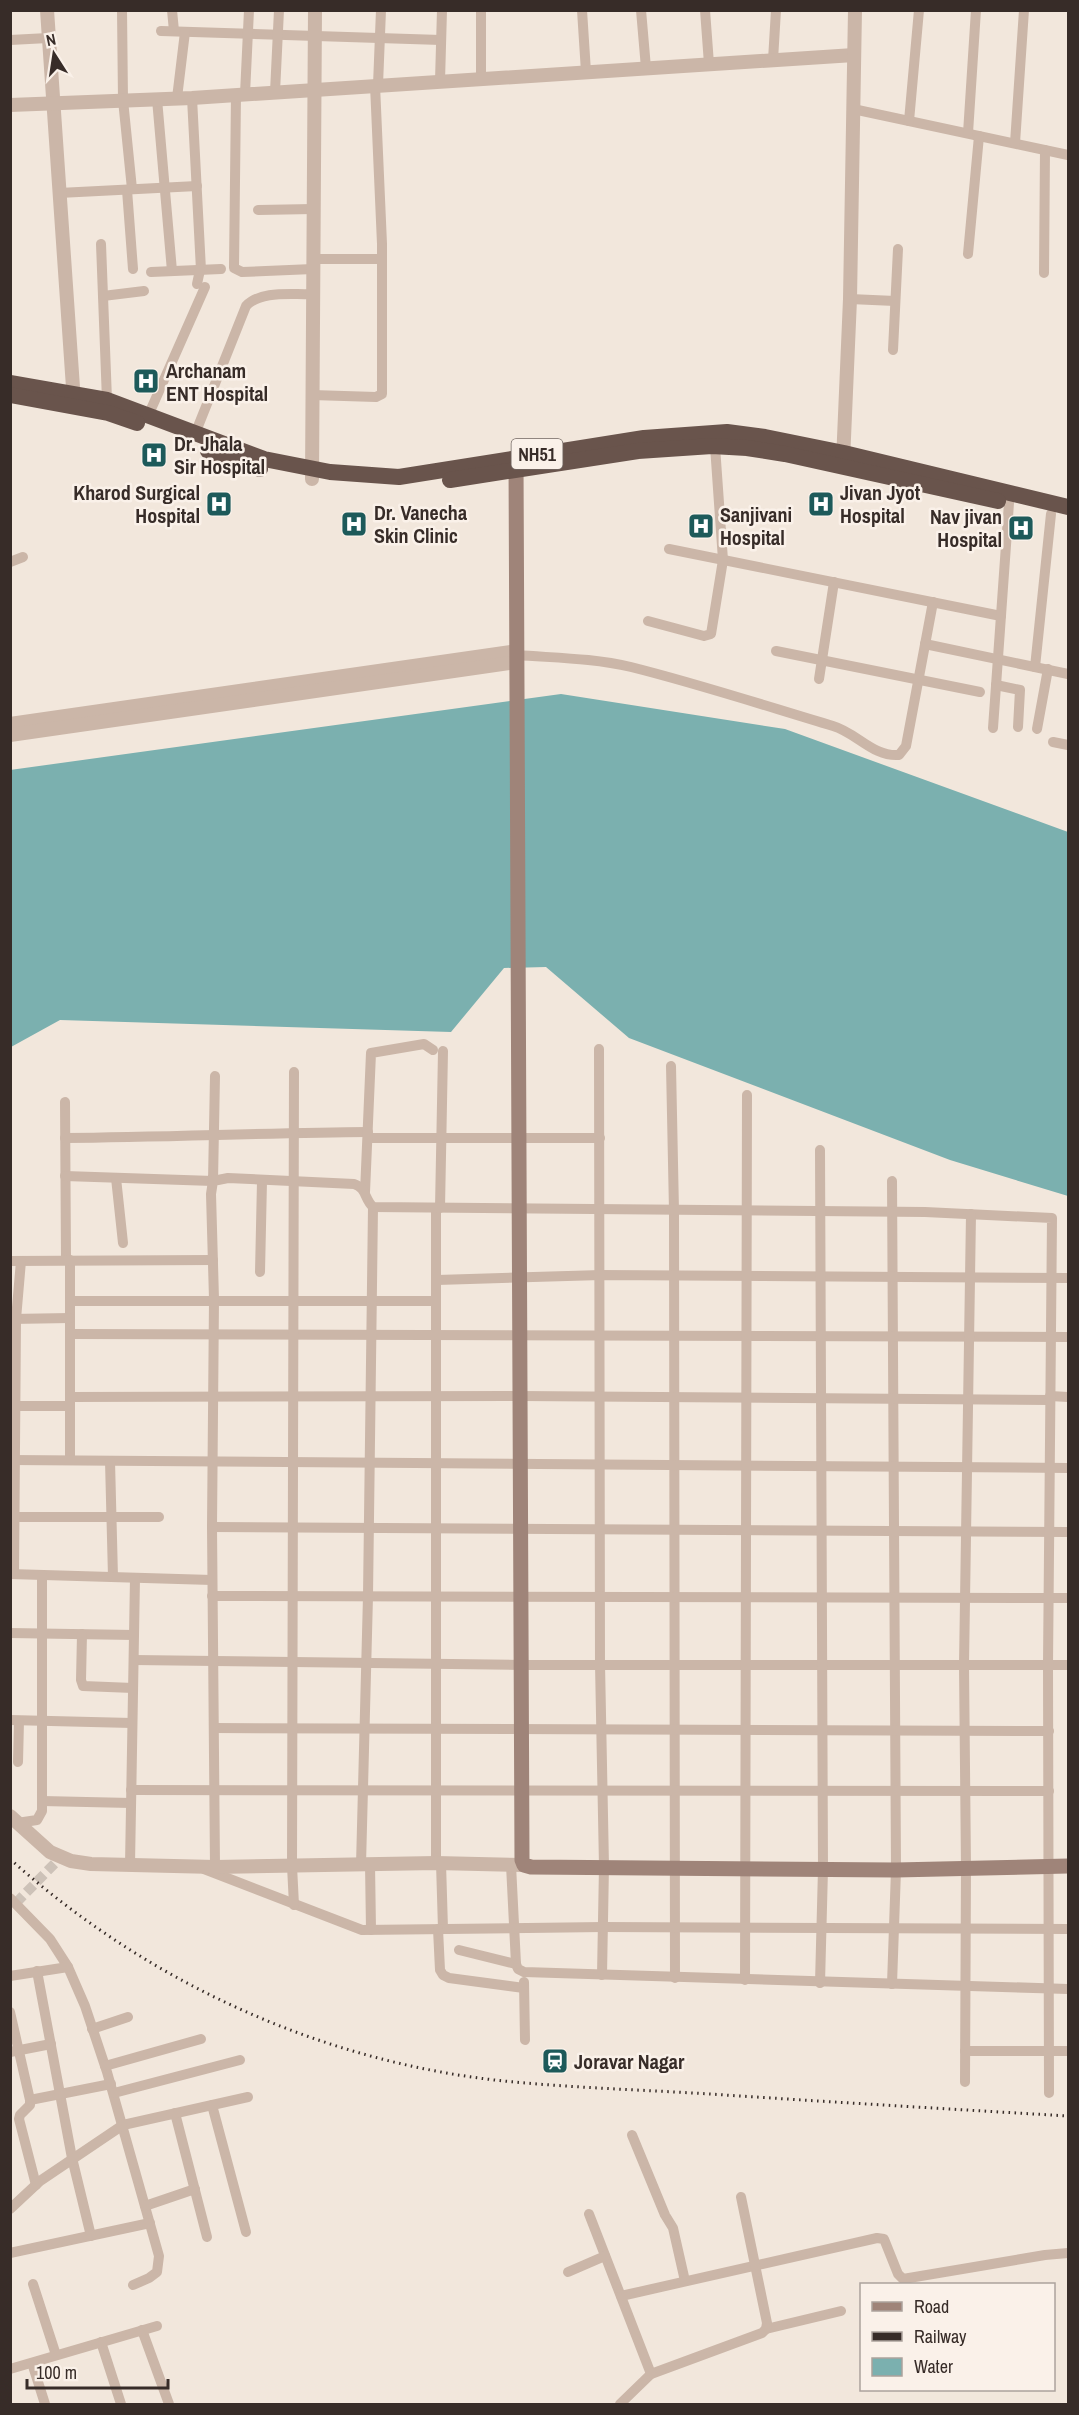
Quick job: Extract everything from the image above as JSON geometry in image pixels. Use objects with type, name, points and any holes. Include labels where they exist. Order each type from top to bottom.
[{"type":"highway","name":"NH51","points":[[10,383],[74,400],[272,472],[399,477],[638,451],[715,446],[843,459],[1068,507]]},
{"type":"highway","name":"NH51","points":[[10,395],[107,400],[264,459],[312,474]]},
{"type":"highway","name":"NH51","points":[[516,464],[644,438],[727,432],[765,437],[1068,519]]},
{"type":"main road","points":[[516,464],[521,1665],[521,1857],[517,1865],[531,1867],[896,1870],[1068,1866]]},
{"type":"street","points":[[47,10],[74,400]]},
{"type":"street","points":[[122,10],[123,100],[134,269]]},
{"type":"street","points":[[172,10],[180,32],[177,98]]},
{"type":"street","points":[[249,10],[241,94],[234,268],[242,272],[313,264],[382,260]]},
{"type":"street","points":[[275,92],[279,10]]},
{"type":"street","points":[[312,474],[315,10]]},
{"type":"street","points":[[312,395],[380,396],[382,260],[376,85],[381,10]]},
{"type":"street","points":[[440,81],[442,10]]},
{"type":"street","points":[[481,10],[481,78]]},
{"type":"street","points":[[582,10],[586,72]]},
{"type":"street","points":[[641,10],[646,68]]},
{"type":"street","points":[[705,10],[709,64]]},
{"type":"street","points":[[773,60],[776,10]]},
{"type":"street","points":[[843,459],[850,299],[855,10]]},
{"type":"street","points":[[909,121],[919,10]]},
{"type":"street","points":[[968,254],[976,10]]},
{"type":"street","points":[[1015,143],[1024,10]]},
{"type":"street","points":[[161,31],[315,34],[441,40]]},
{"type":"street","points":[[10,40],[48,38]]},
{"type":"street","points":[[10,105],[192,98],[854,55]]},
{"type":"street","points":[[148,416],[201,286],[192,98]]},
{"type":"street","points":[[157,99],[172,271]]},
{"type":"street","points":[[853,109],[1068,155]]},
{"type":"street","points":[[1044,273],[1045,150]]},
{"type":"street","points":[[59,193],[197,186]]},
{"type":"street","points":[[258,210],[313,209]]},
{"type":"street","points":[[101,244],[107,400]]},
{"type":"street","points":[[893,350],[897,249]]},
{"type":"street","points":[[151,273],[220,269]]},
{"type":"street","points":[[103,296],[144,291]]},
{"type":"street","points":[[195,434],[246,306],[252,300],[261,297],[312,294]]},
{"type":"street","points":[[850,299],[895,301]]},
{"type":"street","points":[[648,621],[704,636],[711,634],[723,560],[715,446]]},
{"type":"street","points":[[993,728],[1009,503]]},
{"type":"street","points":[[1035,667],[1051,514]]},
{"type":"street","points":[[669,549],[1001,616]]},
{"type":"street","points":[[10,562],[23,557]]},
{"type":"street","points":[[819,679],[834,582]]},
{"type":"street","points":[[10,724],[517,656],[586,660],[630,667],[838,727],[879,752],[890,756],[899,755],[906,746],[933,602]]},
{"type":"street","points":[[925,644],[1068,674]]},
{"type":"street","points":[[776,651],[980,692]]},
{"type":"street","points":[[10,735],[517,656]]},
{"type":"street","points":[[1037,729],[1048,669]]},
{"type":"street","points":[[996,685],[1020,690],[1018,727]]},
{"type":"street","points":[[1053,742],[1068,745]]},
{"type":"street","points":[[524,1988],[449,1978],[440,1970],[441,1929],[436,1790],[436,1301],[438,1208],[442,1138],[438,1050],[424,1044],[371,1053],[365,1192],[368,1203],[373,1207],[438,1208],[519,1208],[674,1211],[892,1212],[1052,1218],[1048,1665],[1049,2093]]},
{"type":"street","points":[[599,1049],[600,1664],[604,1866],[602,1975]]},
{"type":"street","points":[[671,1066],[674,1211],[675,1978]]},
{"type":"street","points":[[294,1072],[292,1866],[294,1905]]},
{"type":"street","points":[[214,1076],[211,1194],[214,1299],[212,1596],[215,1867]]},
{"type":"street","points":[[745,1980],[747,1095]]},
{"type":"street","points":[[65,1102],[65,1176],[70,1301],[70,1460]]},
{"type":"street","points":[[65,1138],[214,1137],[294,1132],[442,1138],[600,1138]]},
{"type":"street","points":[[820,1149],[823,1665],[823,1869],[820,1983]]},
{"type":"street","points":[[65,1176],[213,1181],[228,1178],[354,1184],[360,1186],[365,1192]]},
{"type":"street","points":[[116,1178],[123,1243]]},
{"type":"street","points":[[260,1272],[262,1181]]},
{"type":"street","points":[[892,1181],[896,1870],[892,1984]]},
{"type":"street","points":[[371,1930],[363,1790],[373,1207]]},
{"type":"street","points":[[965,2082],[964,1665],[970,1214]]},
{"type":"street","points":[[212,1580],[13,1574],[13,1319],[16,1261],[213,1260]]},
{"type":"street","points":[[437,1280],[601,1275],[1068,1278]]},
{"type":"street","points":[[70,1301],[214,1299],[436,1301]]},
{"type":"street","points":[[13,1319],[70,1318]]},
{"type":"street","points":[[70,1334],[1068,1337]]},
{"type":"street","points":[[14,1406],[212,1396],[601,1396],[968,1400],[1068,1396]]},
{"type":"street","points":[[14,1460],[1068,1468]]},
{"type":"street","points":[[110,1461],[113,1577]]},
{"type":"street","points":[[13,1517],[159,1517]]},
{"type":"street","points":[[212,1527],[1068,1532]]},
{"type":"street","points":[[14,1820],[37,1820],[40,1817],[42,1801],[42,1575]]},
{"type":"street","points":[[130,1865],[135,1578]]},
{"type":"street","points":[[212,1596],[1068,1598]]},
{"type":"street","points":[[10,1633],[134,1635]]},
{"type":"street","points":[[82,1634],[81,1680],[83,1686],[133,1688]]},
{"type":"street","points":[[134,1660],[521,1665],[1068,1665]]},
{"type":"street","points":[[18,1761],[15,1721],[132,1723]]},
{"type":"street","points":[[214,1728],[1049,1731]]},
{"type":"street","points":[[131,1790],[1049,1791]]},
{"type":"street","points":[[42,1801],[131,1803]]},
{"type":"street","points":[[14,1820],[50,1852],[71,1861],[91,1864],[198,1867],[438,1863],[517,1865],[514,1928],[524,1988],[525,2040]]},
{"type":"street","points":[[198,1867],[352,1928],[371,1930],[603,1927],[1068,1929]]},
{"type":"street","points":[[10,1898],[50,1939],[68,1966],[112,2088],[159,2256],[157,2272],[133,2285]]},
{"type":"street","points":[[10,1915],[24,1912]]},
{"type":"street","points":[[459,1950],[520,1968],[602,1975],[1068,1989]]},
{"type":"street","points":[[10,1976],[68,1966]]},
{"type":"street","points":[[38,1971],[72,2158],[91,2236]]},
{"type":"street","points":[[10,2013],[14,2052],[30,2100],[30,2105],[19,2119],[36,2185]]},
{"type":"street","points":[[92,2029],[128,2017]]},
{"type":"street","points":[[105,2066],[201,2039]]},
{"type":"street","points":[[14,2052],[51,2044]]},
{"type":"street","points":[[965,2051],[1068,2051]]},
{"type":"street","points":[[30,2100],[60,2093],[112,2088],[240,2060]]},
{"type":"street","points":[[10,2209],[36,2185],[72,2158],[123,2125],[249,2097]]},
{"type":"street","points":[[212,2105],[246,2232]]},
{"type":"street","points":[[175,2113],[207,2237]]},
{"type":"street","points":[[632,2135],[673,2228],[685,2282]]},
{"type":"street","points":[[145,2206],[195,2189]]},
{"type":"street","points":[[741,2197],[767,2323],[766,2329]]},
{"type":"street","points":[[589,2214],[651,2374]]},
{"type":"street","points":[[10,2253],[150,2223]]},
{"type":"street","points":[[621,2296],[877,2238],[884,2239],[898,2274],[903,2279],[1068,2253]]},
{"type":"street","points":[[568,2272],[605,2256]]},
{"type":"street","points":[[33,2284],[56,2355]]},
{"type":"street","points":[[620,2404],[651,2374],[762,2333],[766,2329],[841,2311]]},
{"type":"street","points":[[10,2369],[157,2326]]},
{"type":"street","points":[[142,2330],[169,2404]]},
{"type":"street","points":[[100,2342],[121,2404]]},
{"type":"street","points":[[32,2363],[45,2404]]},
{"type":"water","points":[[561,694],[785,729],[1068,832],[1068,1196],[950,1160],[629,1038],[546,967],[504,968],[451,1032],[60,1020],[11,1047],[10,770]]},
{"type":"tunnel","points":[[16,1903],[61,1857]]},
{"type":"railway","points":[[10,1859],[64,1904],[121,1944],[182,1980],[244,2011],[309,2037],[376,2058],[445,2073],[514,2082],[1068,2116]]},
{"type":"place","name":"Archanam ENT Hospital","points":[[146,381]]},
{"type":"place","name":"Dr. Jhala Sir Hospital","points":[[154,455]]},
{"type":"place","name":"Kharod Surgical Hospital","points":[[219,504]]},
{"type":"place","name":"Jivan Jyot Hospital","points":[[821,504]]},
{"type":"place","name":"Dr. Vanecha Skin Clinic","points":[[354,524]]},
{"type":"place","name":"Sanjivani Hospital","points":[[701,526]]},
{"type":"place","name":"Nav jivan Hospital","points":[[1021,528]]},
{"type":"place","name":"Joravar Nagar","points":[[555,2061]]}]
